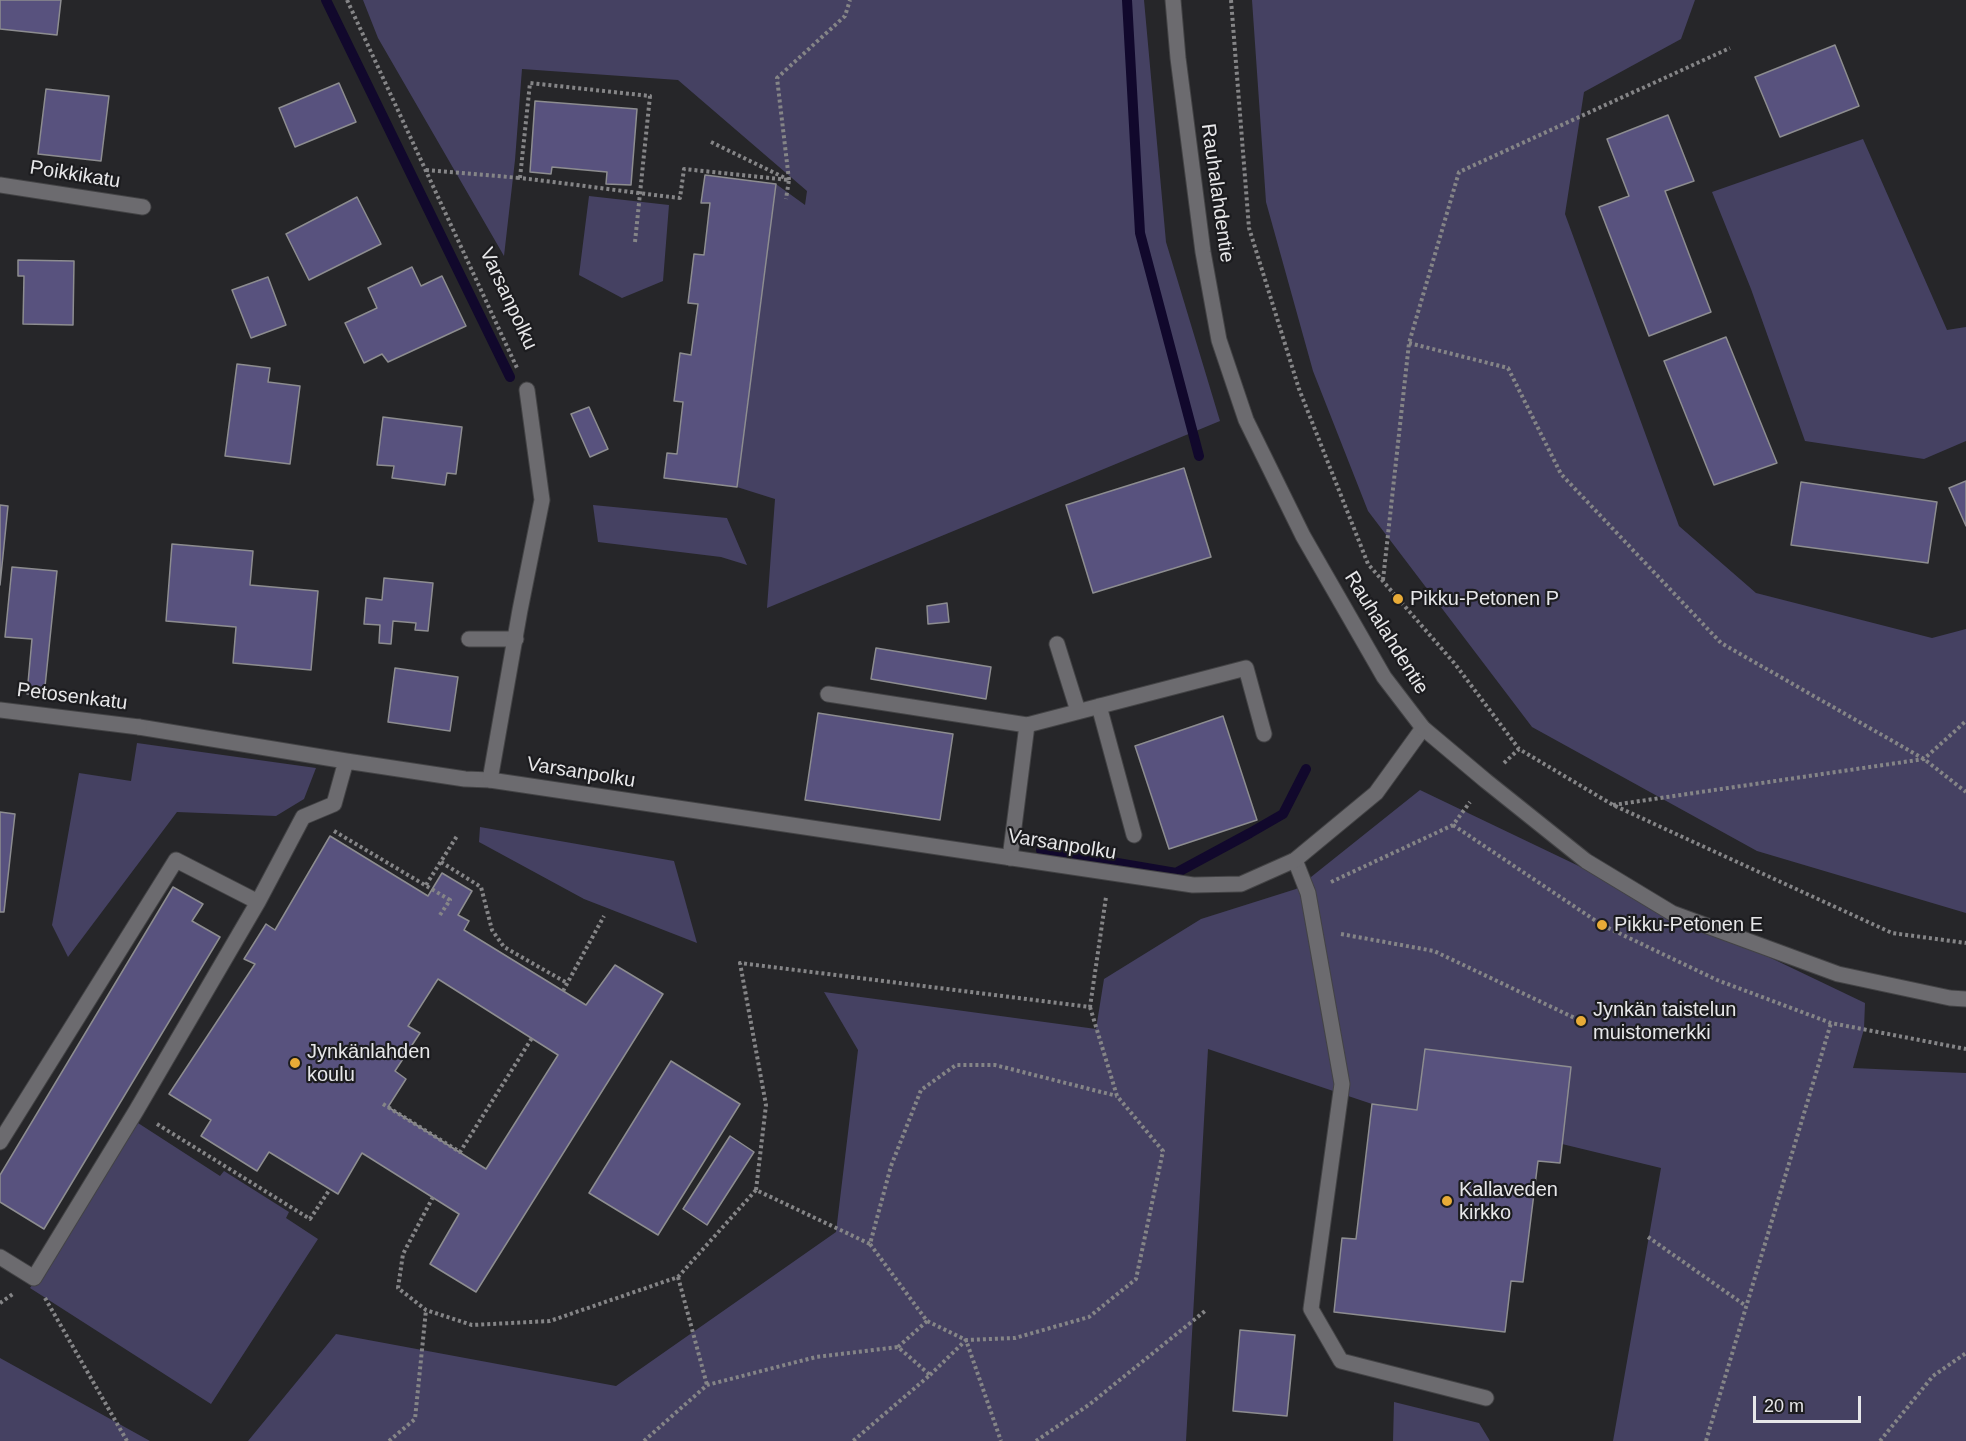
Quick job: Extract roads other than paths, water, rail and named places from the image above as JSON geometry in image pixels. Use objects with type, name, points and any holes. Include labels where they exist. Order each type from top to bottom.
[{"type":"street","name":"Rauhalahdentie","points":[[1173,0],[1178,58],[1203,252],[1219,340],[1246,420],[1303,536],[1384,677],[1423,728],[1586,861],[1672,913],[1838,974],[1950,998],[1966,999]]},
{"type":"street","name":"Poikkikatu","points":[[0,185],[143,207]]},
{"type":"street","points":[[490,780],[542,500],[527,390]]},
{"type":"street","points":[[469,639],[516,639]]},
{"type":"street","points":[[1057,645],[1078,711]]},
{"type":"street","points":[[828,694],[1027,725],[1246,668],[1264,734]]},
{"type":"street","points":[[1099,706],[1134,835]]},
{"type":"street","name":"Petosenkatu","points":[[0,710],[139,727],[346,761]]},
{"type":"street","points":[[1010,858],[1027,725]]},
{"type":"street","name":"Varsanpolku","points":[[346,761],[465,779],[490,780],[1193,885],[1241,884],[1295,860],[1376,793],[1423,728]]},
{"type":"street","points":[[0,1257],[34,1278],[136,1111],[258,902],[303,817],[334,804],[346,761]]},
{"type":"street","points":[[0,1142],[176,860],[258,902]]},
{"type":"street","points":[[1295,860],[1308,893],[1342,1084],[1311,1309],[1341,1361],[1486,1398]]},
{"type":"waterway","points":[[326,0],[510,377]]},
{"type":"waterway","points":[[1127,0],[1140,233],[1199,456]]},
{"type":"waterway","points":[[1041,850],[1176,873],[1283,814],[1306,769]]},
{"type":"place","name":"Pikku-Petonen P","points":[[1398,599]]},
{"type":"place","name":"Pikku-Petonen E","points":[[1602,925]]},
{"type":"place","name":"Jynkän taistelun muistomerkki","points":[[1581,1021]]},
{"type":"place","name":"Jynkänlahden koulu","points":[[295,1063]]},
{"type":"place","name":"Kallaveden kirkko","points":[[1447,1201]]}]
